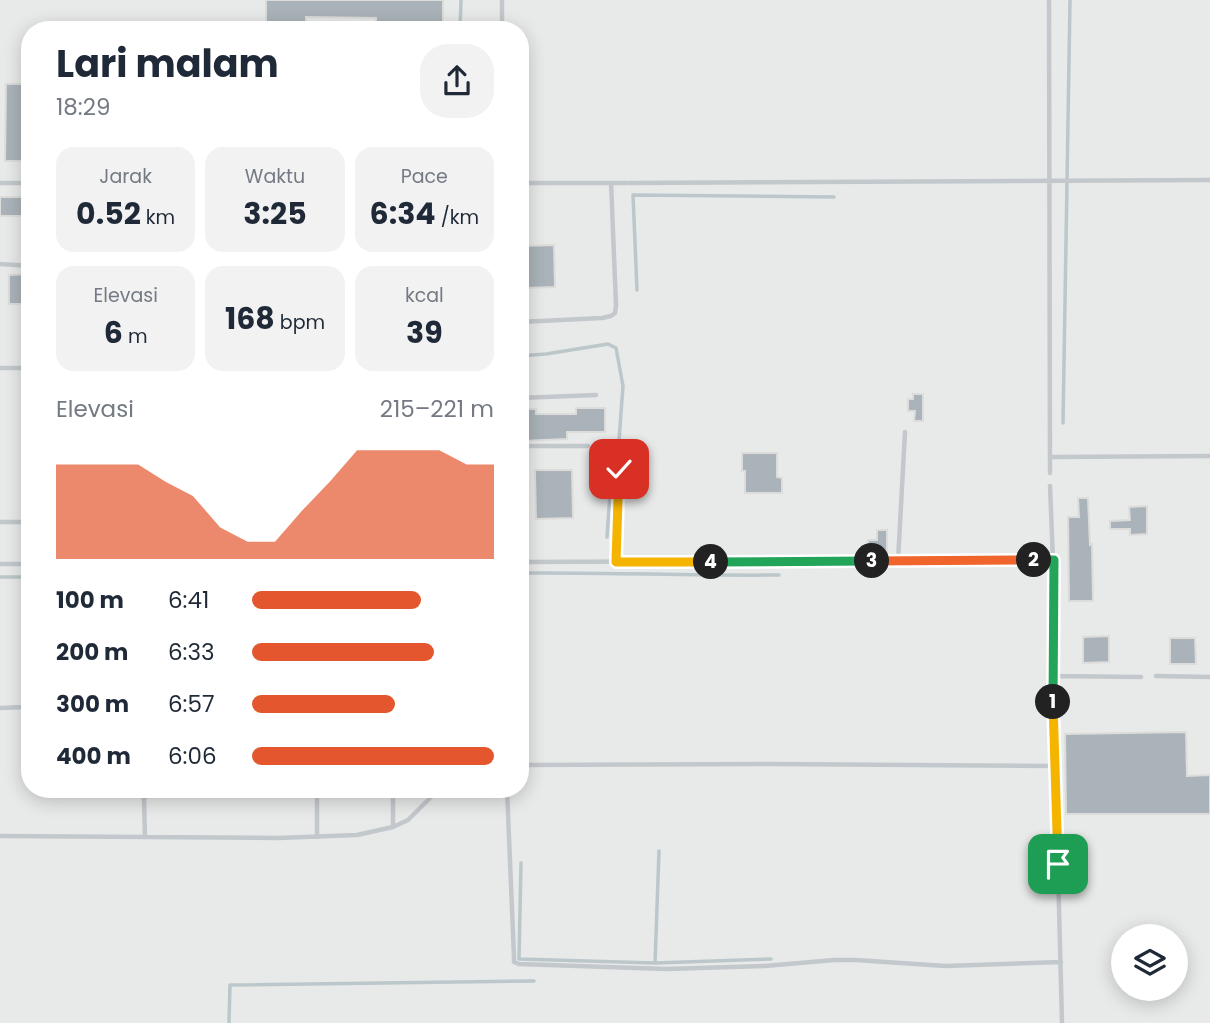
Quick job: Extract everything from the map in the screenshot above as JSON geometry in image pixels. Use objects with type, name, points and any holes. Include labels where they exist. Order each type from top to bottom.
[{"type":"lane","points":[[502,0],[502,21]]},
{"type":"lane","points":[[1049,0],[1050,473]]},
{"type":"lane","points":[[529,183],[1210,180]]},
{"type":"lane","points":[[0,183],[21,183]]},
{"type":"lane","points":[[529,322],[603,318],[615,313],[617,305],[611,183]]},
{"type":"lane","points":[[0,264],[21,265]]},
{"type":"lane","points":[[0,368],[21,368]]},
{"type":"lane","points":[[529,398],[596,395]]},
{"type":"lane","points":[[898,561],[905,432]]},
{"type":"lane","points":[[529,446],[588,446]]},
{"type":"lane","points":[[1051,457],[1210,456]]},
{"type":"lane","points":[[616,562],[619,469]]},
{"type":"lane","points":[[1050,486],[1054,560],[1053,676],[1062,1023]]},
{"type":"lane","points":[[0,522],[21,522]]},
{"type":"lane","points":[[529,562],[1054,560]]},
{"type":"lane","points":[[0,564],[21,564]]},
{"type":"lane","points":[[1053,676],[1141,677]]},
{"type":"lane","points":[[1156,676],[1210,677]]},
{"type":"lane","points":[[0,708],[21,707]]},
{"type":"lane","points":[[529,765],[1055,766]]},
{"type":"lane","points":[[317,798],[317,837]]},
{"type":"lane","points":[[393,798],[393,827]]},
{"type":"lane","points":[[0,836],[356,835],[376,832],[408,820],[431,798]]},
{"type":"lane","points":[[507,798],[514,962],[519,964],[666,970],[834,960],[945,966],[1061,962]]},
{"type":"lane","points":[[144,799],[145,837]]},
{"type":"shaded area","points":[[0,0],[1210,0],[1210,1023],[0,1023]]},
{"type":"building","points":[[266,0],[443,0],[443,21],[306,17],[306,21],[266,21]]},
{"type":"building","points":[[6,84],[21,84],[21,161],[5,161]]},
{"type":"building","points":[[0,197],[21,197],[21,216],[0,216]]},
{"type":"building","points":[[554,245],[555,287],[529,288],[529,246]]},
{"type":"building","points":[[21,274],[21,304],[9,304],[9,275]]},
{"type":"building","points":[[913,394],[923,394],[923,421],[914,421],[915,411],[908,411],[908,399],[913,399]]},
{"type":"building","points":[[576,408],[605,408],[605,432],[567,432],[567,439],[529,441],[529,409],[536,409],[536,414],[576,414]]},
{"type":"building","points":[[742,453],[777,453],[777,477],[782,478],[782,493],[745,493]]},
{"type":"building","points":[[535,470],[572,470],[573,518],[536,519]]},
{"type":"building","points":[[1078,498],[1088,498],[1093,601],[1069,601],[1068,517],[1079,517]]},
{"type":"building","points":[[1147,506],[1147,534],[1130,535],[1130,529],[1110,529],[1110,521],[1130,520],[1129,507]]},
{"type":"building","points":[[877,530],[887,530],[887,556],[868,555],[868,540],[877,540]]},
{"type":"building","points":[[1109,636],[1109,662],[1083,663],[1083,637]]},
{"type":"building","points":[[1170,638],[1195,638],[1196,664],[1170,664]]},
{"type":"building","points":[[1186,732],[1187,776],[1210,775],[1210,814],[1066,814],[1065,734]]},
{"type":"waterway","points":[[460,21],[461,0]]},
{"type":"waterway","points":[[1063,423],[1070,0]]},
{"type":"waterway","points":[[637,290],[633,195],[834,197]]},
{"type":"waterway","points":[[529,355],[608,344],[616,348],[623,386],[607,537]]},
{"type":"waterway","points":[[529,573],[779,575]]},
{"type":"waterway","points":[[0,577],[21,577]]},
{"type":"waterway","points":[[659,851],[655,963],[771,959]]},
{"type":"waterway","points":[[521,863],[519,959],[655,963]]},
{"type":"waterway","points":[[229,1023],[230,985],[534,981]]},
{"type":"route","points":[[619,469],[616,562],[1054,560],[1053,676],[1058,864]]}]
